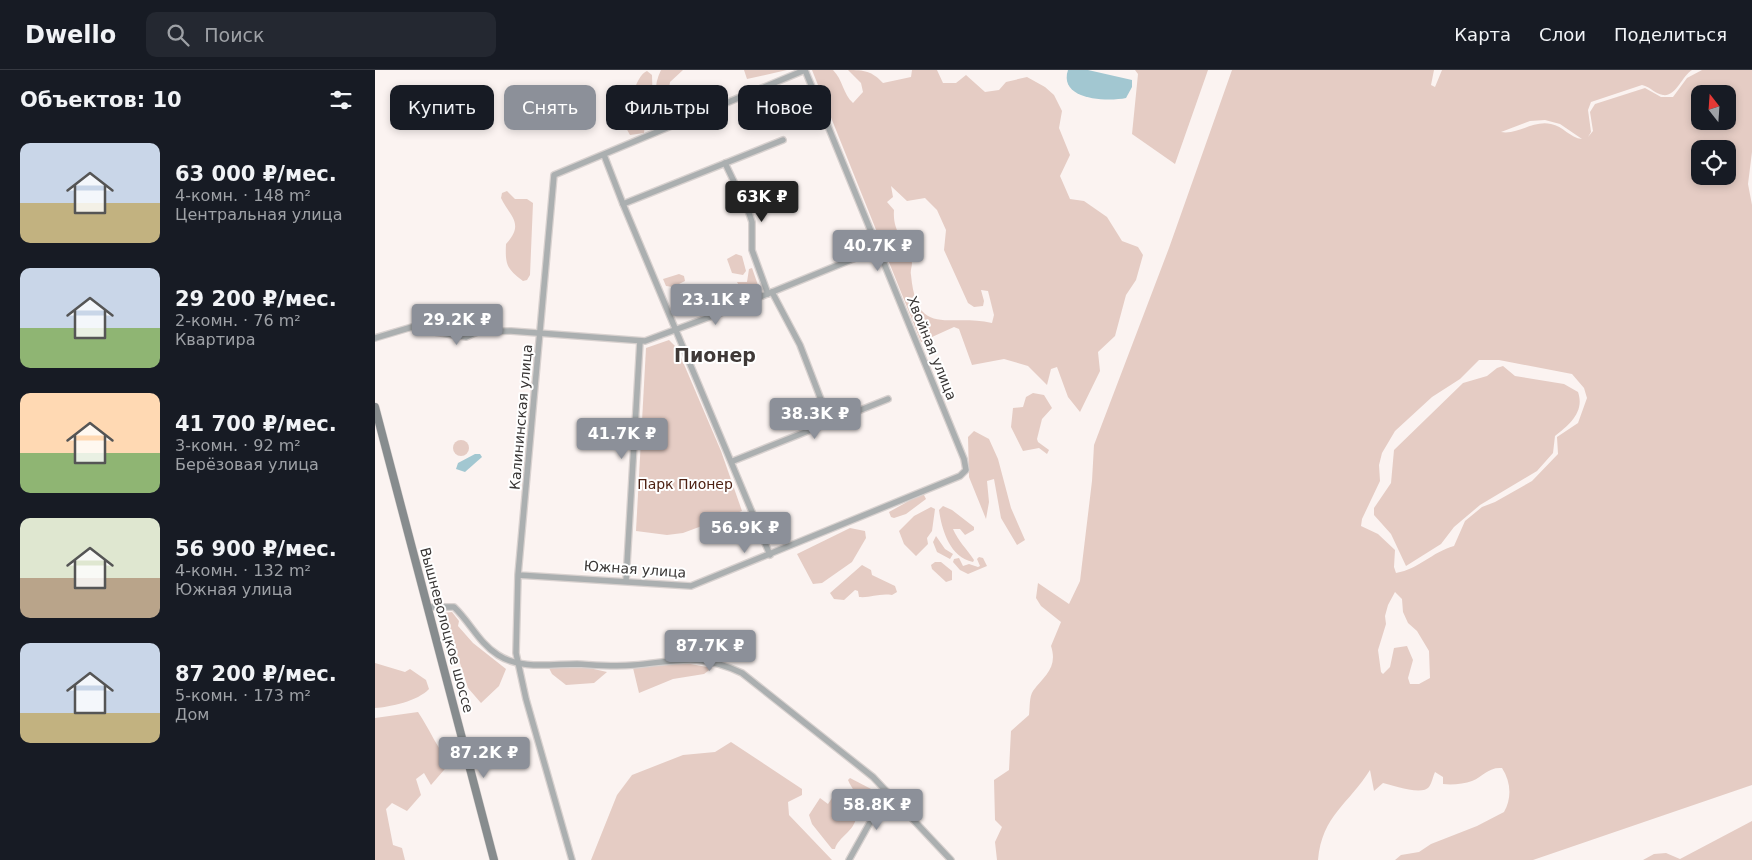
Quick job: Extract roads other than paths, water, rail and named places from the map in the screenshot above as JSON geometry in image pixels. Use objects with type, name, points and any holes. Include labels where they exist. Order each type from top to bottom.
[{"type":"main road","name":"Вышневолоцкое шоссе","points":[[375,406],[494,860]]},
{"type":"street","points":[[770,555],[733,461],[623,204],[604,155],[805,70]]},
{"type":"street","name":"Хвойная улица","points":[[805,70],[880,248],[964,459],[966,470]]},
{"type":"street","points":[[623,204],[783,140]]},
{"type":"street","name":"Калининская улица","points":[[572,860],[517,662],[518,575],[554,175],[604,155]]},
{"type":"street","points":[[725,163],[752,222],[752,250],[770,293],[800,345],[831,423]]},
{"type":"street","points":[[375,338],[422,324],[435,332],[466,336],[477,332],[541,332],[640,341],[677,330],[880,248]]},
{"type":"street","points":[[625,581],[640,341]]},
{"type":"street","points":[[733,461],[888,399]]},
{"type":"street","name":"Южная улица","points":[[518,575],[691,586],[960,476],[966,470]]},
{"type":"street","points":[[427,608],[454,607],[470,629],[491,650],[498,656],[517,662],[549,667],[576,664],[603,667],[678,659],[721,663],[742,672],[873,777],[951,860]]},
{"type":"street","points":[[849,860],[887,792]]},
{"type":"water","points":[[1068,70],[1088,70],[1132,80],[1132,87],[1126,98],[1108,100],[1086,97],[1070,88],[1067,80]]},
{"type":"water","points":[[475,454],[480,454],[482,457],[465,472],[456,469],[458,463]]},
{"type":"district","name":"Пионер","points":[[715,355]]},
{"type":"park label","name":"Парк Пионер","points":[[685,484]]}]
